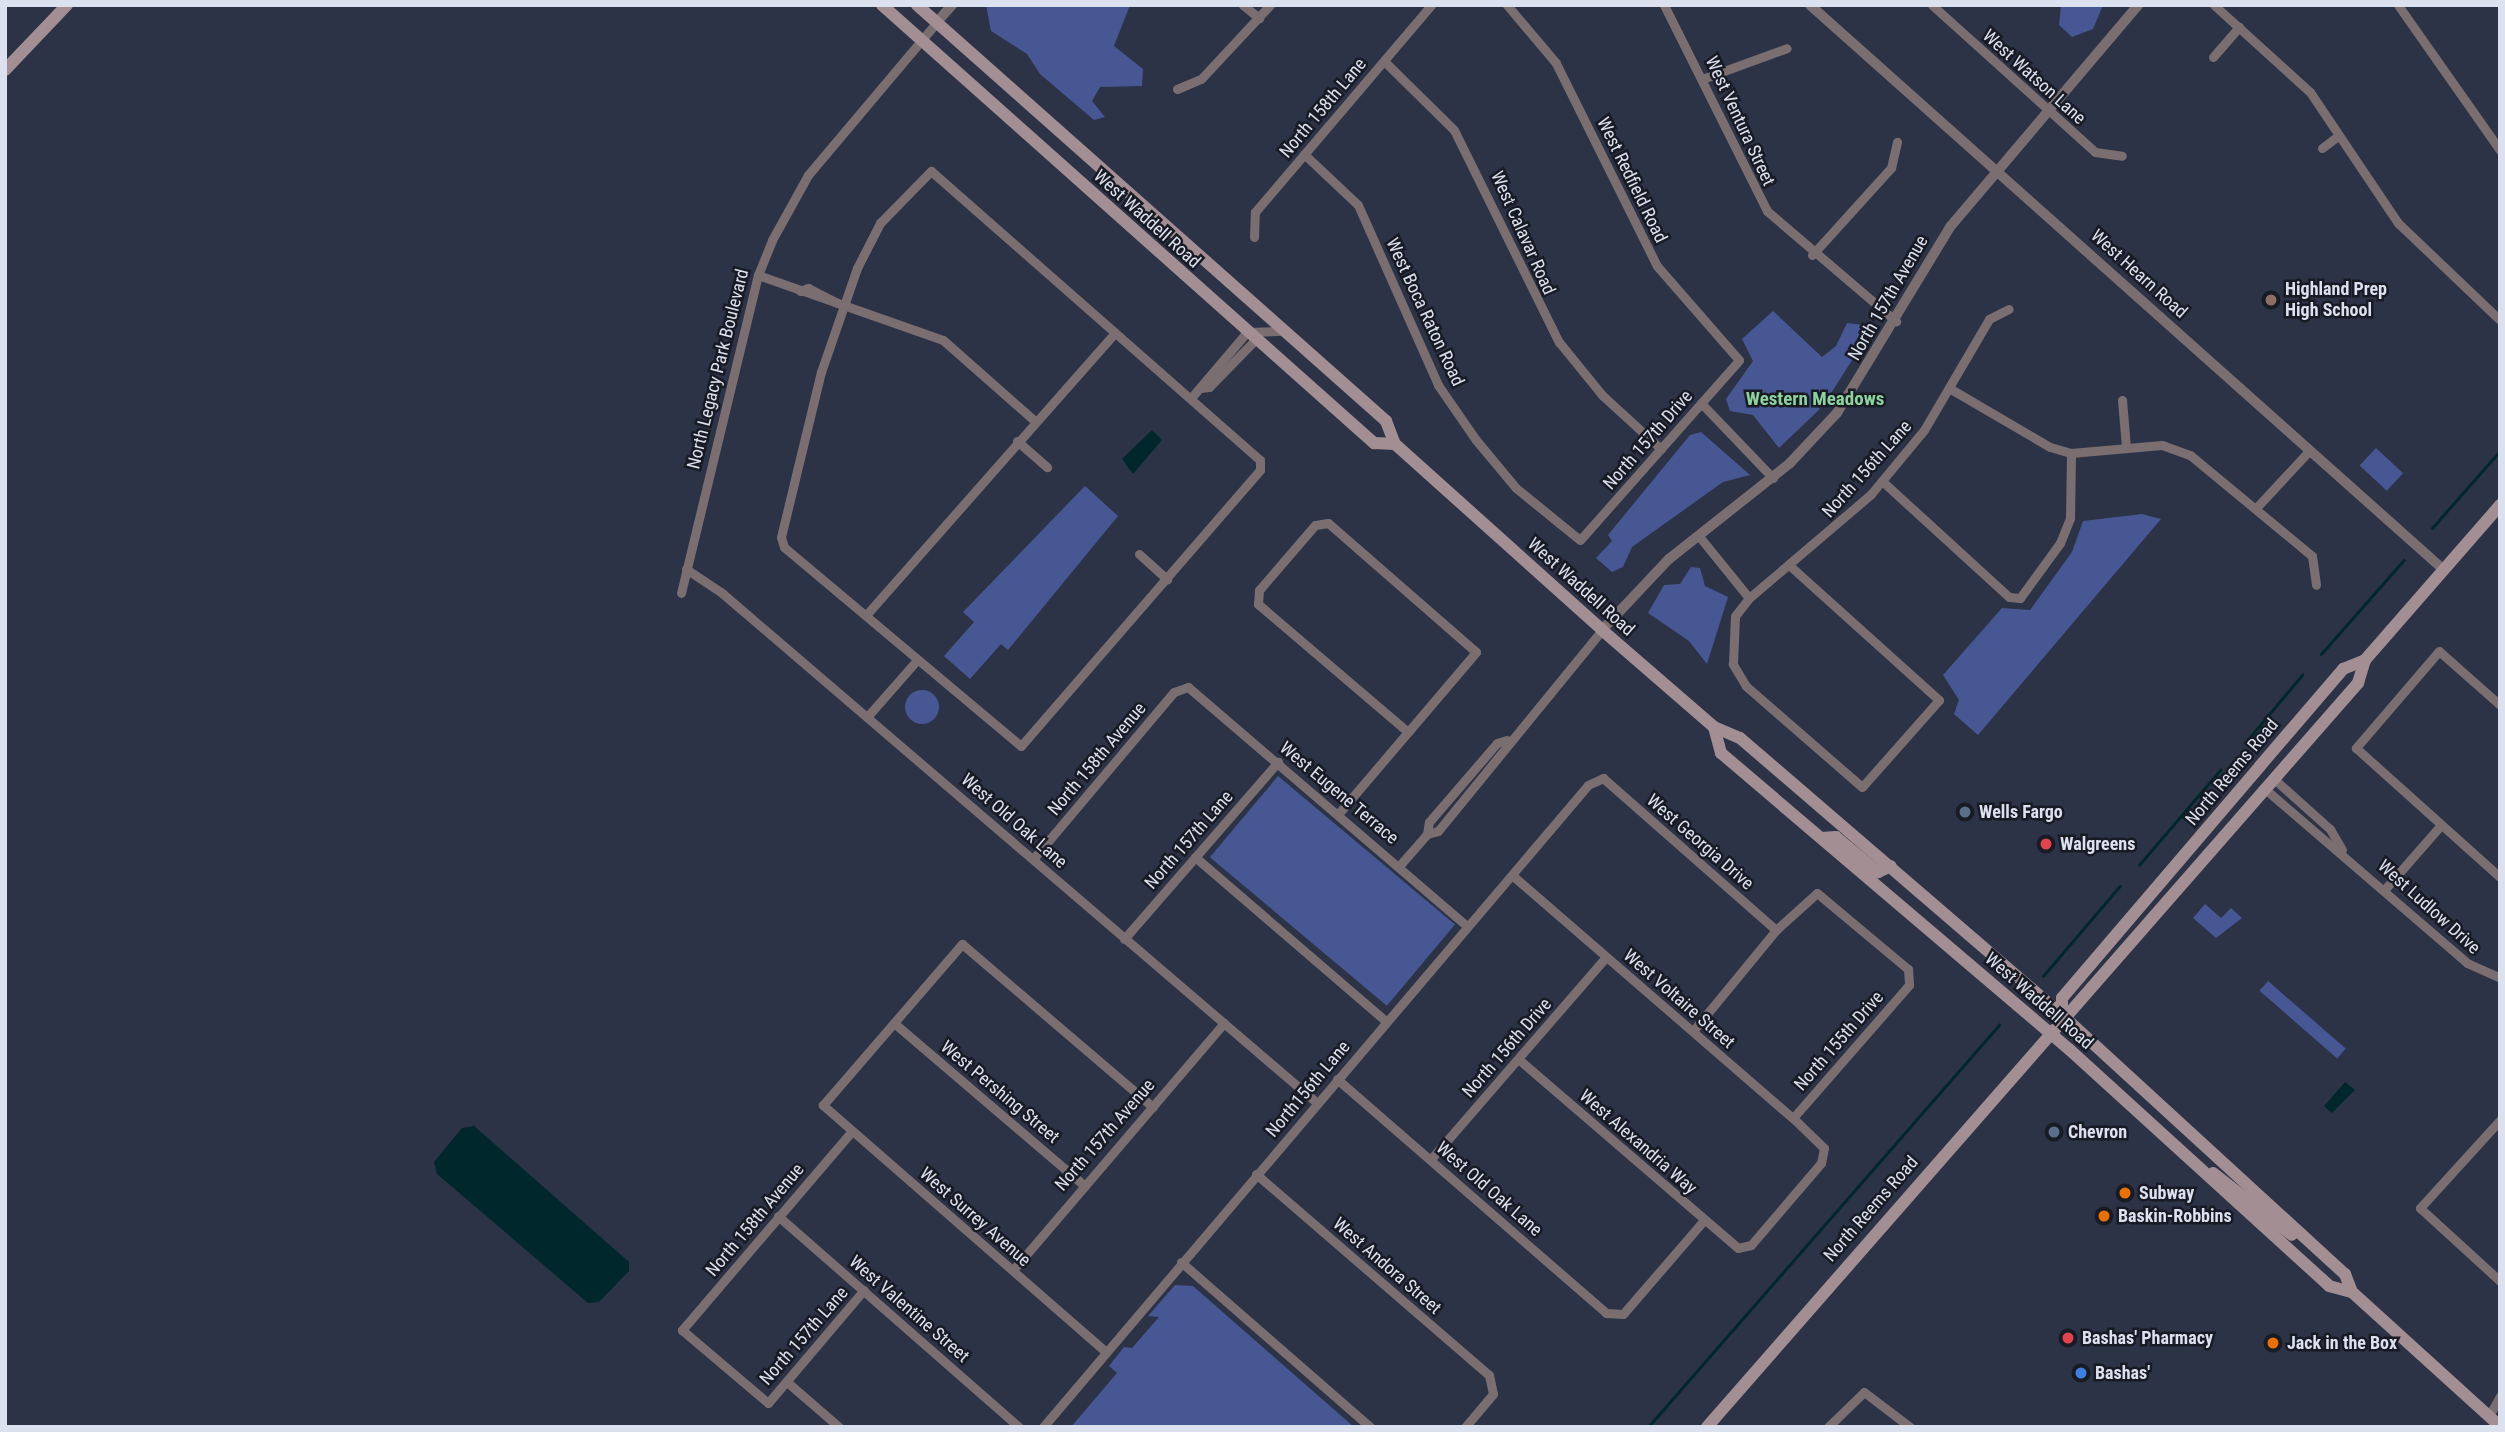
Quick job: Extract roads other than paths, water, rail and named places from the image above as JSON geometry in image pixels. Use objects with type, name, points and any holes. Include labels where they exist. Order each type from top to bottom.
[{"type":"main road","points":[[5,70],[67,5]]},
{"type":"main road","name":"West Waddell Road","points":[[883,5],[1374,443],[1395,444]]},
{"type":"main road","name":"West Waddell Road","points":[[917,5],[1387,421],[1395,444],[1602,630],[1714,727],[1740,738],[2062,1015],[2345,1274],[2352,1292]]},
{"type":"main road","name":"North Reems Road","points":[[1707,1427],[2062,1015],[2077,1008],[2358,683],[2365,660],[2500,505]]},
{"type":"main road","name":"North Reems Road","points":[[2062,1015],[2062,998],[2260,766],[2343,669],[2365,660]]},
{"type":"main road","name":"West Waddell Road","points":[[1714,727],[1721,753],[2048,1032],[2329,1286],[2352,1292],[2494,1413],[2500,1426]]},
{"type":"main road","points":[[1821,838],[1836,836],[1878,872],[1891,866]]},
{"type":"main road","points":[[2194,1163],[2234,1184],[2285,1231],[2304,1237]]},
{"type":"street","name":"North Legacy Park Boulevard","points":[[681,593],[758,275],[808,174],[952,5]]},
{"type":"street","points":[[1243,5],[1259,18]]},
{"type":"street","points":[[1177,89],[1201,79],[1270,5]]},
{"type":"street","name":"North 158th Lane","points":[[1254,237],[1255,212],[1431,5]]},
{"type":"street","name":"West Redfield Road","points":[[1507,5],[1556,63],[1657,266],[1739,360]]},
{"type":"street","name":"West Ventura Street","points":[[1664,5],[1754,191],[1812,255],[1896,321]]},
{"type":"street","name":"West Hearn Road","points":[[1810,5],[2444,569]]},
{"type":"street","name":"West Watson Lane","points":[[1932,5],[2095,152],[2122,156]]},
{"type":"street","name":"North 157th Avenue","points":[[1400,865],[1427,834],[1429,822],[1497,743],[1507,740],[1602,630],[1698,535],[1773,478],[1837,413],[1896,321],[1945,234],[2138,5]]},
{"type":"street","points":[[2214,5],[2310,92],[2398,223],[2500,320]]},
{"type":"street","points":[[2398,5],[2500,150]]},
{"type":"street","points":[[2213,57],[2239,27]]},
{"type":"street","points":[[1702,79],[1787,48]]},
{"type":"street","name":"West Calavar Road","points":[[1384,61],[1454,130],[1559,342],[1602,395],[1661,449]]},
{"type":"street","points":[[2322,148],[2339,135]]},
{"type":"street","points":[[1812,255],[1891,168],[1897,142]]},
{"type":"street","name":"West Boca Raton Road","points":[[1304,155],[1358,205],[1438,385],[1476,440],[1516,488],[1580,540]]},
{"type":"street","points":[[931,171],[1115,333],[1256,453],[1261,466],[1167,579],[1021,746],[784,547],[781,537],[818,383],[841,304],[880,223],[931,171]]},
{"type":"street","points":[[758,275],[943,340],[1035,421]]},
{"type":"street","name":"North 156th Lane","points":[[1749,598],[1882,481],[1924,430],[1989,319],[2009,309]]},
{"type":"street","points":[[1191,398],[1251,335],[1285,332]]},
{"type":"street","points":[[867,614],[1115,333]]},
{"type":"street","name":"North 157th Drive","points":[[1580,540],[1739,360]]},
{"type":"street","points":[[1949,387],[2017,433],[2071,453],[2126,447],[2176,448],[2256,508],[2312,556],[2316,585]]},
{"type":"street","points":[[2122,400],[2126,447]]},
{"type":"street","points":[[1701,403],[1773,478]]},
{"type":"street","points":[[1017,441],[1047,467]]},
{"type":"street","points":[[2256,508],[2309,451]]},
{"type":"street","points":[[1882,481],[2009,597],[2020,598],[2060,543],[2070,518],[2071,453]]},
{"type":"street","points":[[1339,813],[1408,732],[1476,652],[1328,523],[1315,525],[1259,590],[1258,604],[1408,732]]},
{"type":"street","points":[[1698,535],[1749,598],[1730,638],[1733,664],[1745,686],[1862,787],[1939,700],[1789,565]]},
{"type":"street","points":[[1139,554],[1167,579]]},
{"type":"street","name":"West Old Oak Lane","points":[[686,569],[1034,858],[1124,939],[1317,1103]]},
{"type":"street","points":[[2500,705],[2440,651],[2356,748],[2500,877]]},
{"type":"street","points":[[867,717],[917,660]]},
{"type":"street","name":"West Eugene Terrace","points":[[1188,687],[1400,865],[1467,926]]},
{"type":"street","name":"North 158th Avenue","points":[[1034,858],[1174,692],[1188,687]]},
{"type":"street","name":"North 157th Lane","points":[[1124,939],[1278,762]]},
{"type":"street","name":"North156th Lane","points":[[1043,1427],[1588,785],[1603,778]]},
{"type":"street","name":"West Georgia Drive","points":[[1603,778],[1776,930]]},
{"type":"street","name":"West Ludlow Drive","points":[[2274,779],[2330,829],[2343,851]]},
{"type":"street","name":"West Ludlow Drive","points":[[2265,789],[2343,851],[2467,963],[2500,978]]},
{"type":"street","points":[[2385,889],[2441,825]]},
{"type":"street","points":[[1195,857],[1386,1021]]},
{"type":"street","name":"West Voltaire Street","points":[[1511,875],[1793,1118],[1824,1148],[1821,1163],[1751,1245],[1738,1248]]},
{"type":"street","name":"North 155th Drive","points":[[1776,930],[1817,893],[1908,969],[1909,985],[1793,1118]]},
{"type":"street","points":[[1693,1031],[1776,930]]},
{"type":"street","points":[[894,1023],[962,944],[1153,1107]]},
{"type":"street","name":"North 156th Drive","points":[[1431,1159],[1606,957]]},
{"type":"street","name":"West Surrey Avenue","points":[[894,1023],[823,1105],[1106,1352]]},
{"type":"street","name":"West Pershing Street","points":[[894,1023],[1085,1186]]},
{"type":"street","name":"North 157th Avenue","points":[[1013,1270],[1224,1023]]},
{"type":"street","name":"West Alexandria Way","points":[[1518,1059],[1738,1248]]},
{"type":"street","name":"West Old Oak Lane","points":[[1337,1079],[1606,1312],[1623,1314],[1704,1220]]},
{"type":"street","points":[[2500,1120],[2420,1208],[2500,1281]]},
{"type":"street","name":"North 158th Avenue","points":[[768,1403],[682,1330],[852,1131]]},
{"type":"street","name":"West Andora Street","points":[[1256,1174],[1496,1383],[1465,1427]]},
{"type":"street","name":"West Valentine Street","points":[[778,1216],[1019,1427]]},
{"type":"street","points":[[1181,1262],[1370,1427]]},
{"type":"street","name":"North 157th Lane","points":[[768,1403],[864,1290]]},
{"type":"street","points":[[787,1382],[839,1427]]},
{"type":"street","points":[[1828,1427],[1864,1392],[1910,1427]]},
{"type":"street","points":[[2494,1413],[2500,1396]]},
{"type":"waterway","points":[[2432,528],[2500,451]]},
{"type":"waterway","points":[[2321,654],[2404,560]]},
{"type":"waterway","points":[[2250,737],[2302,675]]},
{"type":"waterway","points":[[2139,865],[2220,770]]},
{"type":"waterway","points":[[2043,976],[2120,886]]},
{"type":"waterway","points":[[1648,1427],[1999,1025]]},
{"type":"place","name":"Highland Prep High School","points":[[2271,300]]},
{"type":"place","name":"Wells Fargo","points":[[1965,812]]},
{"type":"place","name":"Walgreens","points":[[2046,844]]},
{"type":"place","name":"Chevron","points":[[2054,1132]]},
{"type":"place","name":"Subway","points":[[2125,1193]]},
{"type":"place","name":"Baskin-Robbins","points":[[2104,1216]]},
{"type":"place","name":"Bashas' Pharmacy","points":[[2068,1338]]},
{"type":"place","name":"Jack in the Box","points":[[2273,1343]]},
{"type":"place","name":"Bashas'","points":[[2081,1373]]},
{"type":"district","name":"Western Meadows","points":[[1815,399]]}]
